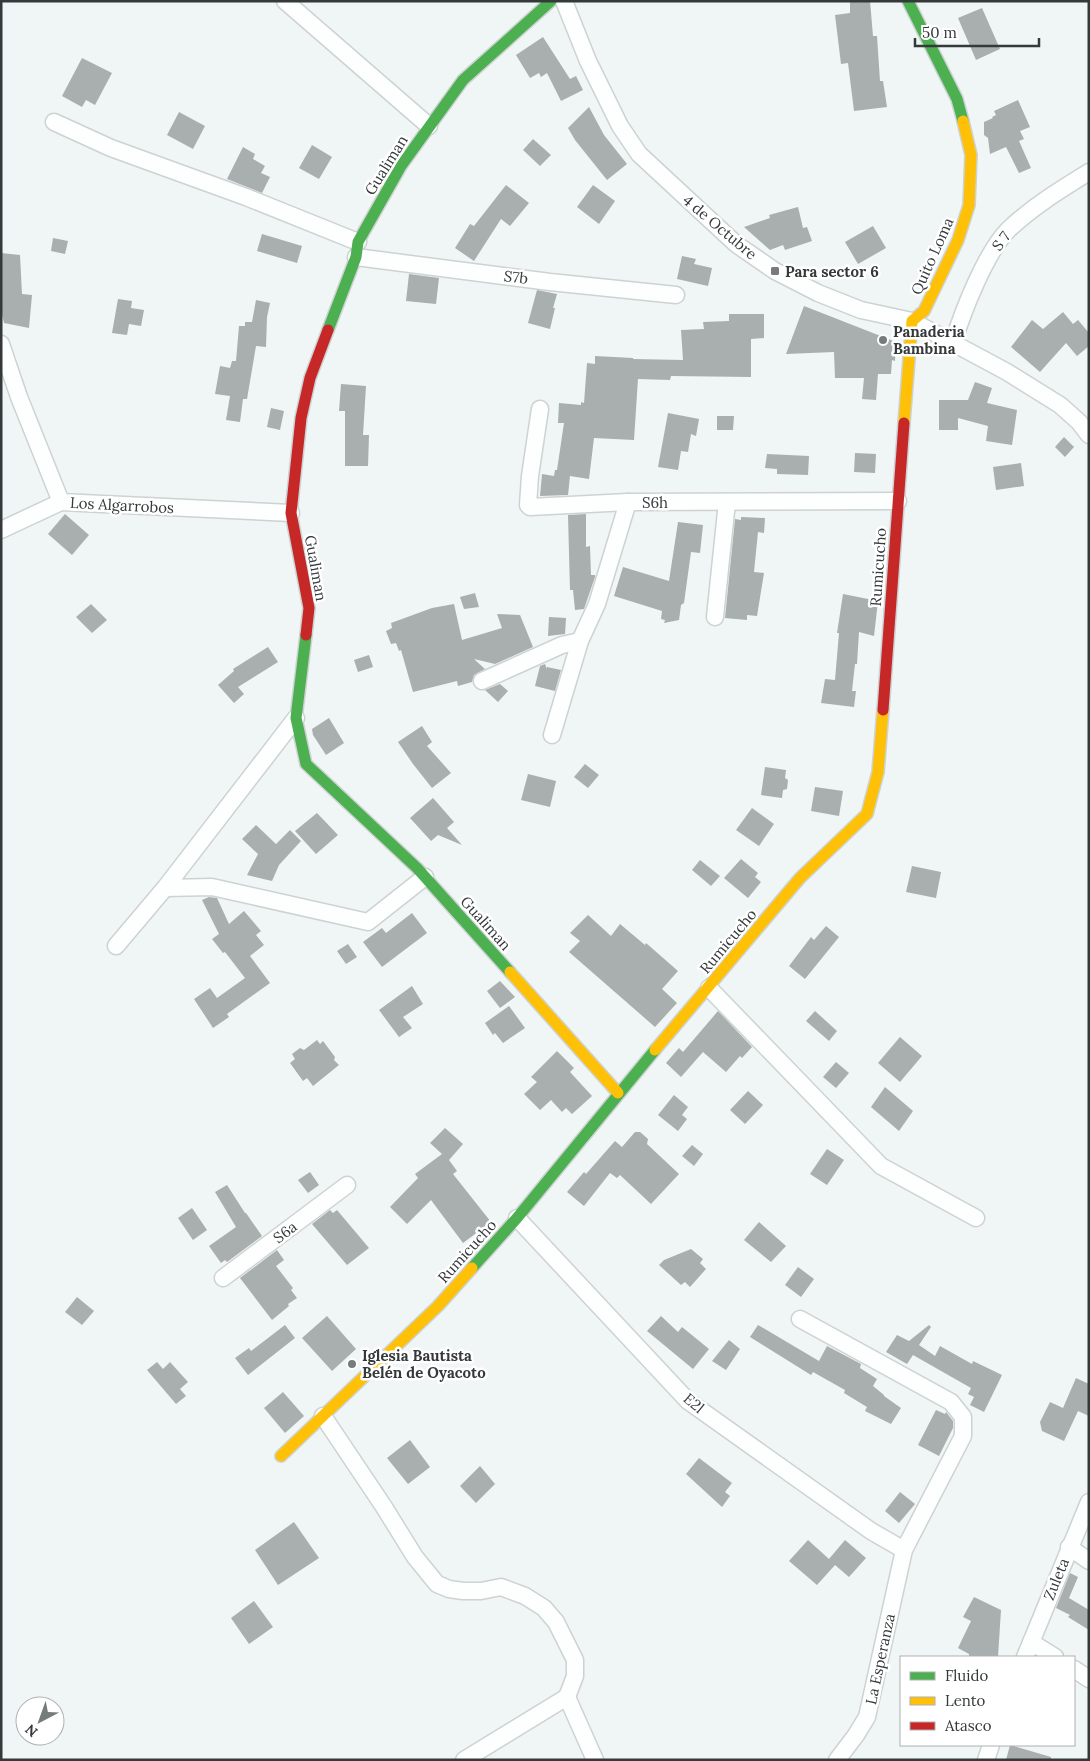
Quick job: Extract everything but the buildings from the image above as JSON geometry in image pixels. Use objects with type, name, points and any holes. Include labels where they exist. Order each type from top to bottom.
[{"type":"street","points":[[285,1],[429,126]]},
{"type":"street","name":"Gualiman","points":[[550,1],[463,80],[401,166],[357,250],[310,378],[301,418],[292,513],[309,608],[296,718],[306,764],[425,877],[618,1093]]},
{"type":"street","name":"4 de Octubre","points":[[564,1],[588,61],[620,126],[639,154],[736,244],[776,271],[818,293],[861,310],[912,321],[1007,372],[1060,406],[1079,422],[1089,435]]},
{"type":"street","name":"Quito Loma","points":[[908,1],[957,99],[971,155],[969,205],[958,240],[924,311],[912,321]]},
{"type":"street","name":"S7b","points":[[54,122],[111,148],[246,198],[357,250],[550,282],[676,294]]},
{"type":"street","name":"S 7","points":[[953,343],[961,317],[989,256],[1007,231],[1040,202],[1089,172]]},
{"type":"street","name":"Rumicucho","points":[[281,1456],[438,1306],[517,1218],[618,1093],[709,988],[800,878],[868,814],[878,772],[912,321]]},
{"type":"street","name":"Los Algarrobos","points":[[1,344],[19,397],[61,502],[292,513]]},
{"type":"street","points":[[540,409],[530,476],[528,502],[530,507],[628,502]]},
{"type":"street","name":"S6h","points":[[552,735],[580,641],[596,604],[628,502],[898,501]]},
{"type":"street","points":[[1,530],[61,502]]},
{"type":"street","points":[[715,617],[727,502]]},
{"type":"street","points":[[482,681],[562,645],[580,641]]},
{"type":"street","points":[[116,946],[165,888],[296,718]]},
{"type":"street","points":[[165,888],[212,887],[368,922],[425,877]]},
{"type":"street","points":[[709,988],[881,1166],[976,1218]]},
{"type":"street","name":"S6a","points":[[223,1278],[347,1185]]},
{"type":"street","name":"E2l","points":[[517,1218],[688,1400],[871,1531],[904,1550]]},
{"type":"street","name":"La Esperanza","points":[[800,1319],[951,1402],[963,1417],[963,1436],[904,1550],[867,1717],[837,1760]]},
{"type":"street","points":[[323,1416],[384,1507],[414,1557],[437,1584],[449,1589],[463,1591],[481,1591],[501,1586],[525,1596],[544,1608],[556,1622],[575,1660],[575,1676],[567,1697],[464,1760]]},
{"type":"street","name":"Zuleta","points":[[1028,1650],[1089,1502]]},
{"type":"street","points":[[1069,1547],[1089,1561]]},
{"type":"street","points":[[1028,1650],[1051,1656]]},
{"type":"street","points":[[1075,1670],[1089,1678]]},
{"type":"street","points":[[567,1697],[595,1760]]},
{"type":"street","points":[[986,1760],[991,1746]]},
{"type":"traffic: fast","points":[[328,330],[356,257],[358,242],[401,166],[463,80],[551,1]]},
{"type":"traffic: fast","points":[[908,1],[957,99],[963,121]]},
{"type":"traffic: fast","points":[[306,635],[296,718],[306,764],[417,868],[510,972]]},
{"type":"traffic: fast","points":[[472,1268],[517,1218],[655,1050]]},
{"type":"traffic: slow","points":[[904,423],[912,321],[924,311],[958,240],[969,205],[971,155],[963,121]]},
{"type":"traffic: slow","points":[[655,1050],[800,878],[867,814],[878,772],[883,710]]},
{"type":"traffic: slow","points":[[510,972],[618,1093]]},
{"type":"traffic: slow","points":[[281,1456],[438,1306],[472,1268]]},
{"type":"traffic: jam","points":[[306,635],[309,608],[291,513],[301,418],[310,378],[328,330]]},
{"type":"traffic: jam","points":[[883,710],[904,423]]},
{"type":"place","name":"Para sector 6","points":[[775,271]]},
{"type":"place","name":"Panaderia Bambina","points":[[883,340]]},
{"type":"place","name":"Iglesia Bautista Belén de Oyacoto","points":[[352,1364]]}]
